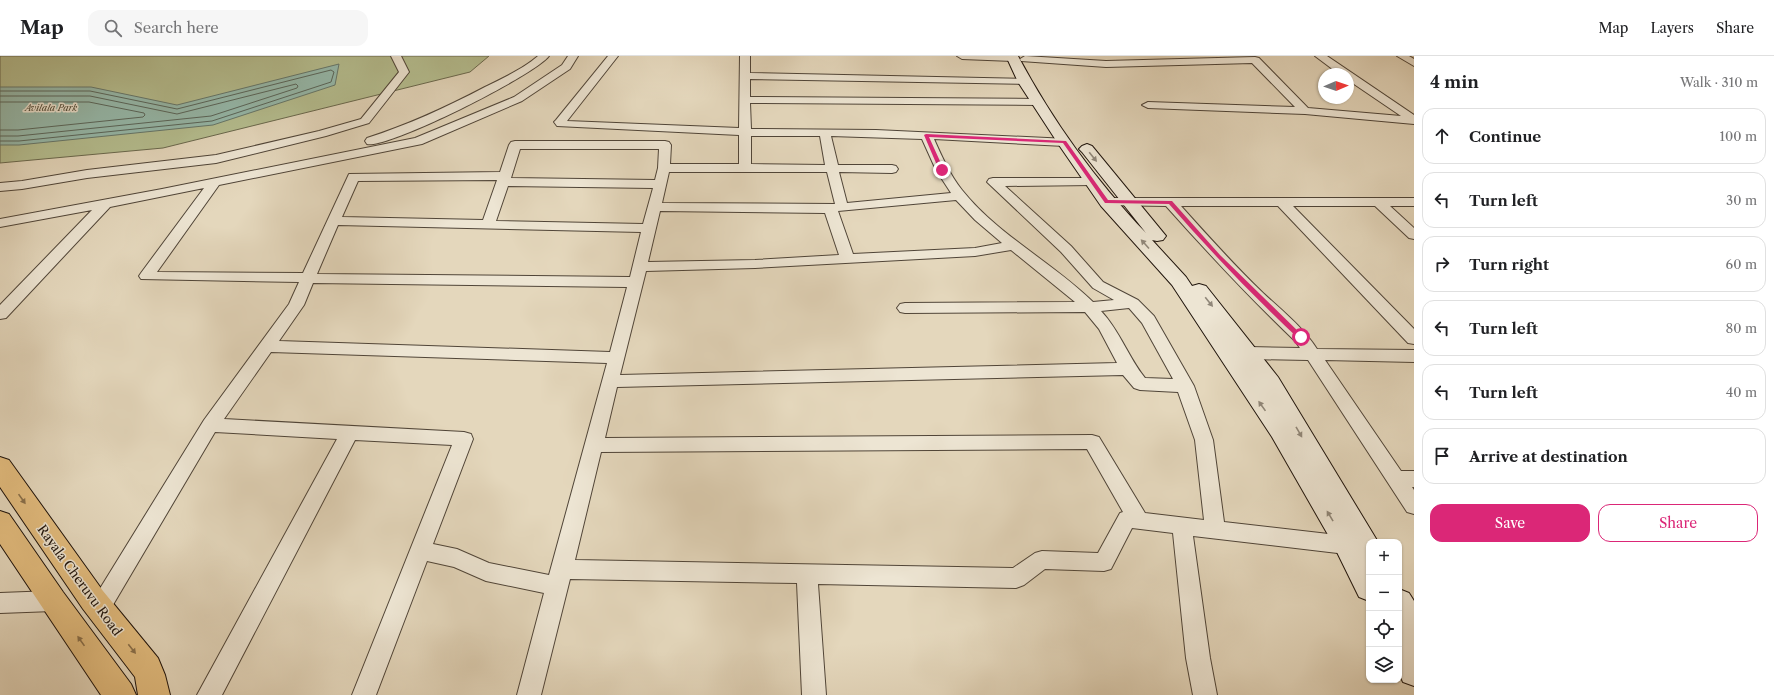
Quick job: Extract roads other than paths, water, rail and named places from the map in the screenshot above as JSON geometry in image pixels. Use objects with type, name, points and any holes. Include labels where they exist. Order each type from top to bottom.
[{"type":"main road","name":"Rayala Cheruvu Road","points":[[0,467],[99,608],[147,668],[154,695]]},
{"type":"main road","points":[[0,522],[53,601],[120,695]]},
{"type":"street","points":[[0,187],[22,185],[87,174],[216,159],[322,134],[365,121],[404,72],[396,56]]},
{"type":"street","points":[[286,168],[389,136],[478,96],[534,65],[544,56]]},
{"type":"street","points":[[0,223],[105,204],[418,141],[518,99],[566,67],[573,56]]},
{"type":"street","points":[[613,56],[560,122],[561,124],[745,132],[825,132],[926,135],[1064,142]]},
{"type":"street","points":[[745,56],[745,168]]},
{"type":"street","points":[[962,56],[1018,57],[1106,64],[1210,59],[1255,60],[1305,111]]},
{"type":"street","points":[[1320,56],[1337,68]]},
{"type":"street","points":[[1402,56],[1414,63]]},
{"type":"street","points":[[1018,57],[1025,82],[1064,142],[1107,202],[1179,281],[1280,431],[1366,582]]},
{"type":"street","points":[[1018,57],[1043,94],[1249,353],[1270,382],[1366,546]]},
{"type":"street","points":[[745,76],[1025,82]]},
{"type":"street","points":[[1354,80],[1413,119]]},
{"type":"street","points":[[745,100],[1038,102]]},
{"type":"street","points":[[1148,105],[1305,111],[1413,119]]},
{"type":"street","points":[[825,132],[832,168],[836,207],[848,259]]},
{"type":"street","points":[[926,135],[942,170],[963,200],[1014,245],[1069,288],[1102,322],[1128,370],[1140,384],[1185,386]]},
{"type":"street","points":[[488,225],[515,145],[665,145],[664,168],[650,228],[529,695]]},
{"type":"street","points":[[664,168],[892,169]]},
{"type":"street","points":[[99,608],[210,425],[296,305],[353,177],[504,179],[660,184]]},
{"type":"street","points":[[1093,181],[993,182],[1066,249],[1098,286],[1133,303],[1148,320],[1185,386],[1204,440],[1215,530]]},
{"type":"street","points":[[215,182],[146,276],[308,278],[638,274],[754,264],[975,252],[1014,245]]},
{"type":"street","points":[[655,207],[836,207],[960,196]]},
{"type":"street","points":[[1107,202],[1414,202]]},
{"type":"street","points":[[1170,202],[1218,256],[1256,295],[1301,337],[1414,506]]},
{"type":"street","points":[[1282,202],[1414,340]]},
{"type":"street","points":[[1378,202],[1414,235]]},
{"type":"street","points":[[0,314],[105,204]]},
{"type":"street","points":[[334,221],[650,228]]},
{"type":"street","points":[[905,308],[1087,307],[1133,303]]},
{"type":"street","points":[[266,346],[617,358]]},
{"type":"street","points":[[1249,353],[1414,356]]},
{"type":"street","points":[[611,381],[1128,370]]},
{"type":"street","points":[[210,425],[464,439],[364,695]]},
{"type":"street","points":[[209,695],[350,432]]},
{"type":"street","points":[[594,445],[1092,442],[1139,520]]},
{"type":"street","points":[[1395,478],[1414,479]]},
{"type":"street","points":[[420,551],[457,558],[486,572],[560,578],[807,574],[1016,578],[1042,560],[1104,562],[1127,519],[1346,545]]},
{"type":"street","points":[[1182,526],[1198,658],[1205,695]]},
{"type":"street","points":[[807,574],[814,695]]},
{"type":"street","points":[[0,603],[53,601]]},
{"type":"street","points":[[1402,607],[1414,628]]},
{"type":"street","points":[[1401,647],[1414,671]]},
{"type":"water","points":[[339,64],[335,85],[213,125],[19,145],[0,145],[0,87],[91,87],[177,105]]},
{"type":"park label","name":"Avilala Park","points":[[51,107]]}]
